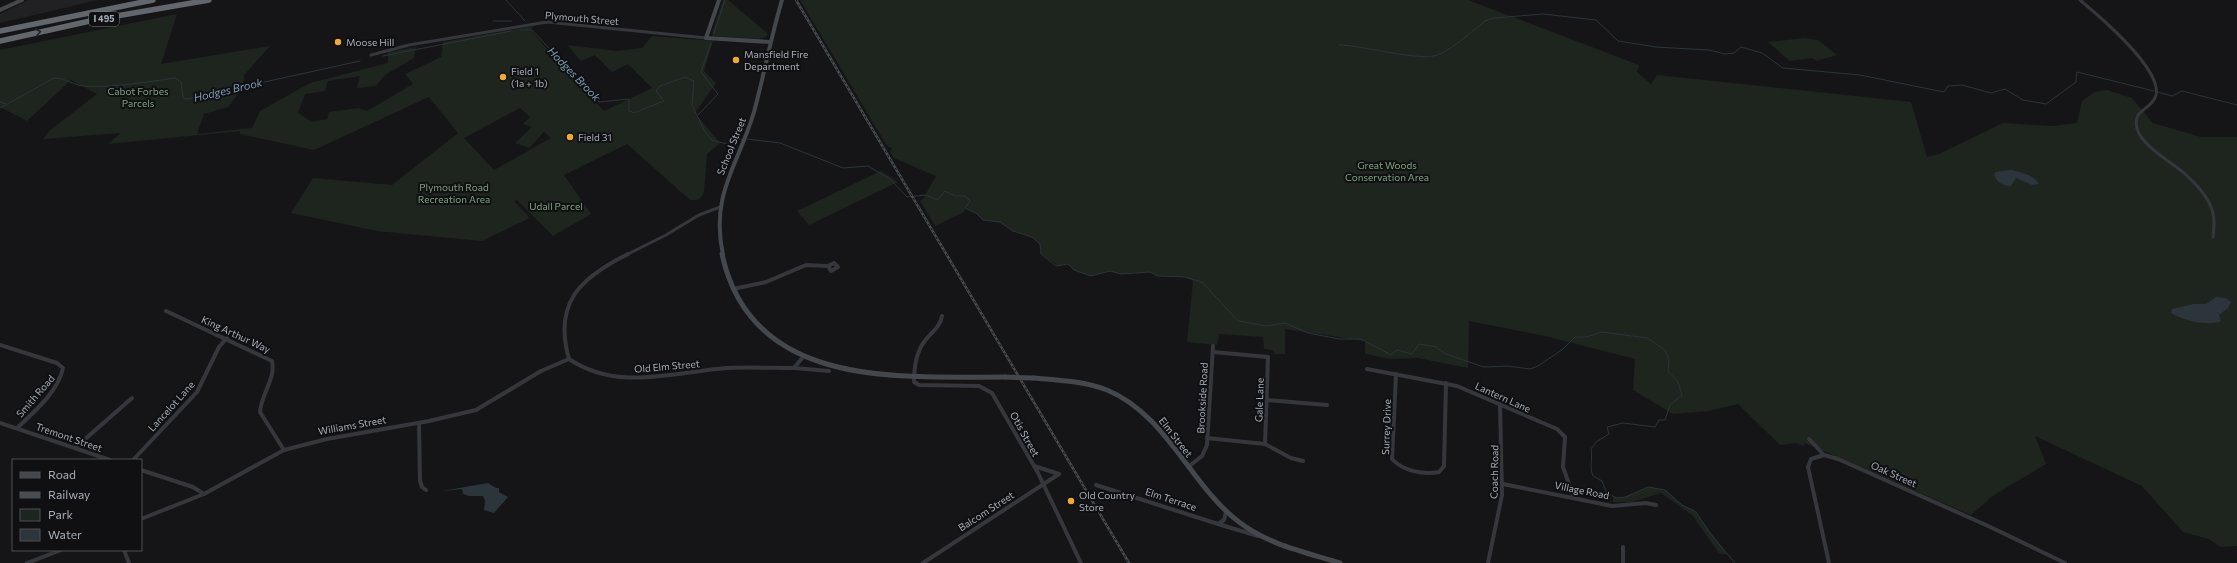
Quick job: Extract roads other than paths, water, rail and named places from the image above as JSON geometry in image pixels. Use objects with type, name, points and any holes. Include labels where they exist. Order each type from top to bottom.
[{"type":"highway","name":"I 495","points":[[0,31],[153,0]]},
{"type":"highway","name":"I 495","points":[[0,41],[93,21],[209,0]]},
{"type":"street","points":[[0,10],[22,0]]},
{"type":"street","points":[[706,38],[719,0]]},
{"type":"street","name":"School Street","points":[[782,0],[770,42],[753,116],[730,169],[720,207],[721,248],[732,289],[748,316],[761,330],[775,341],[803,357],[853,372],[914,376],[975,377]]},
{"type":"street","points":[[2080,0],[2114,28],[2130,44],[2154,83],[2156,92],[2153,100],[2139,112],[2136,117],[2138,133],[2148,144],[2186,175],[2203,194],[2213,212],[2215,226],[2213,237]]},
{"type":"street","name":"Plymouth Street","points":[[371,55],[398,47],[547,22],[706,38],[770,42]]},
{"type":"street","points":[[568,359],[564,315],[570,301],[580,288],[599,271],[622,257],[676,229],[704,212],[720,207]]},
{"type":"street","points":[[732,289],[766,282],[806,265],[816,264],[828,266]]},
{"type":"street","name":"King Arthur Way","points":[[166,311],[227,338],[272,361],[273,372],[260,404],[260,412],[284,450]]},
{"type":"street","points":[[914,376],[920,351],[924,343],[939,324],[942,316]]},
{"type":"street","name":"Lancelot Lane","points":[[134,459],[199,390],[219,347],[227,338]]},
{"type":"street","name":"Smith Road","points":[[0,345],[57,363],[62,368],[63,374],[58,383],[17,428]]},
{"type":"street","name":"Brookside Road","points":[[1188,467],[1204,454],[1208,438],[1213,346]]},
{"type":"street","name":"Gale Lane","points":[[1212,352],[1268,357],[1266,444]]},
{"type":"street","points":[[794,368],[803,357]]},
{"type":"street","name":"Old Elm Street","points":[[568,359],[578,365],[596,372],[637,378],[727,368],[794,368],[829,371]]},
{"type":"street","name":"Williams Street","points":[[142,519],[204,494],[284,450],[327,439],[419,423],[476,410],[541,371],[568,359]]},
{"type":"street","name":"Lantern Lane","points":[[1367,369],[1461,387],[1562,433],[1566,441],[1563,467],[1574,498]]},
{"type":"street","name":"Surrey Drive","points":[[1396,374],[1392,459],[1402,468],[1430,474],[1439,472],[1444,466],[1446,383]]},
{"type":"street","name":"Otis Street","points":[[914,376],[914,382],[919,385],[979,386],[988,390],[999,403],[1034,466],[1081,563]]},
{"type":"street","name":"Elm Street","points":[[975,377],[1033,378],[1083,382],[1102,388],[1126,399],[1151,419],[1188,467],[1226,512],[1240,524],[1270,540],[1340,563]]},
{"type":"street","points":[[76,447],[132,398]]},
{"type":"street","points":[[1267,400],[1327,405]]},
{"type":"street","name":"Coach Road","points":[[1488,563],[1491,543],[1502,502],[1503,484],[1500,404]]},
{"type":"street","name":"Tremont Street","points":[[0,422],[107,459]]},
{"type":"street","points":[[419,423],[420,484],[426,490]]},
{"type":"street","points":[[1208,438],[1266,444],[1291,458],[1303,461]]},
{"type":"street","points":[[1809,439],[1824,455],[1813,458],[1808,467],[1829,563]]},
{"type":"street","name":"Oak Street","points":[[1824,455],[1838,459],[1951,509],[2065,563]]},
{"type":"street","name":"Balcom Street","points":[[924,563],[1059,474],[1034,466]]},
{"type":"street","points":[[142,470],[185,484],[204,494]]},
{"type":"street","name":"Village Road","points":[[1503,484],[1619,506],[1647,502],[1656,505]]},
{"type":"street","name":"Elm Terrace","points":[[1096,485],[1270,540]]},
{"type":"street","points":[[1218,524],[1224,520],[1226,512]]},
{"type":"street","points":[[1623,547],[1623,563]]},
{"type":"street","points":[[27,563],[58,551]]},
{"type":"street","points":[[124,551],[129,563]]},
{"type":"water","points":[[2011,170],[2031,176],[2039,184],[2032,185],[2016,178],[2011,186],[2005,185],[1998,182],[1994,175],[1995,172]]},
{"type":"water","points":[[2216,297],[2226,298],[2231,302],[2228,308],[2219,315],[2221,321],[2219,322],[2194,322],[2171,313],[2172,309],[2193,304],[2206,304]]},
{"type":"water","points":[[488,483],[496,488],[499,488],[499,492],[508,497],[494,513],[484,510],[485,501],[483,496],[469,496],[463,494],[462,489],[442,491]]},
{"type":"waterway","points":[[506,0],[525,21]]},
{"type":"waterway","points":[[713,36],[725,0]]},
{"type":"waterway","points":[[1339,45],[1407,55],[1432,56],[1440,54],[1452,47],[1485,21],[1494,18],[1543,14],[1596,20],[1618,41],[1656,47],[1709,50],[1725,54],[1734,53],[1741,47],[1762,53],[1783,68],[1860,75],[1944,92],[1948,86],[1962,85],[1991,93],[2005,89],[2023,100],[2046,104],[2076,82],[2077,72],[2154,91]]},
{"type":"waterway","points":[[493,21],[512,21]]},
{"type":"waterway","name":"Hodges Brook","points":[[520,30],[532,30],[599,102],[629,99],[629,111],[634,113],[664,101],[656,91],[660,86],[685,77],[694,81],[692,105],[705,132],[712,140],[727,144],[735,140],[744,139]]},
{"type":"waterway","name":"Hodges Brook","points":[[383,56],[511,31]]},
{"type":"waterway","points":[[698,115],[718,94],[701,72],[711,43]]},
{"type":"waterway","name":"Hodges Brook","points":[[0,108],[54,78],[84,86],[130,84],[175,78],[181,82],[183,98],[187,99],[360,61]]},
{"type":"waterway","points":[[2157,92],[2172,96],[2182,91],[2237,105]]},
{"type":"waterway","name":"Hodges Brook","points":[[0,102],[6,104]]},
{"type":"waterway","name":"Hodges Brook","points":[[747,139],[780,143],[843,168],[868,166],[890,179],[907,197],[926,195],[937,200],[945,191],[955,196],[965,196],[970,201],[965,208],[976,213],[983,220],[1000,222],[1013,231],[1032,237],[1040,244],[1041,254],[1056,266],[1068,264],[1074,270],[1091,276],[1110,271],[1121,274],[1150,272],[1158,276],[1185,277],[1202,282],[1238,321],[1266,326],[1285,323],[1308,333],[1339,339],[1361,339],[1391,355],[1397,350],[1412,354],[1419,344],[1436,347],[1446,354],[1484,367],[1508,366],[1530,369],[1538,366],[1563,349],[1575,337],[1586,337],[1602,332],[1647,338],[1665,350],[1669,359],[1668,371],[1678,382],[1682,395],[1670,405],[1665,420],[1659,420],[1655,427],[1623,423],[1607,427],[1609,434],[1596,442],[1591,449],[1591,469],[1593,476],[1602,481],[1606,492],[1616,498],[1626,497],[1648,487],[1665,490],[1682,505],[1696,512],[1709,532],[1735,563]]},
{"type":"railway","points":[[796,0],[1129,563]]},
{"type":"place","name":"Moose Hill","points":[[338,42]]},
{"type":"place","name":"Mansfield Fire Department","points":[[736,60]]},
{"type":"place","name":"Field 1 (1a + 1b)","points":[[503,77]]},
{"type":"place","name":"Field 31","points":[[570,137]]},
{"type":"place","name":"Old Country Store","points":[[1071,501]]},
{"type":"park label","name":"Cabot Forbes Parcels","points":[[138,96]]},
{"type":"park label","name":"Great Woods Conservation Area","points":[[1387,170]]},
{"type":"park label","name":"Plymouth Road Recreation Area","points":[[454,192]]},
{"type":"park label","name":"Udall Parcel","points":[[556,206]]}]
